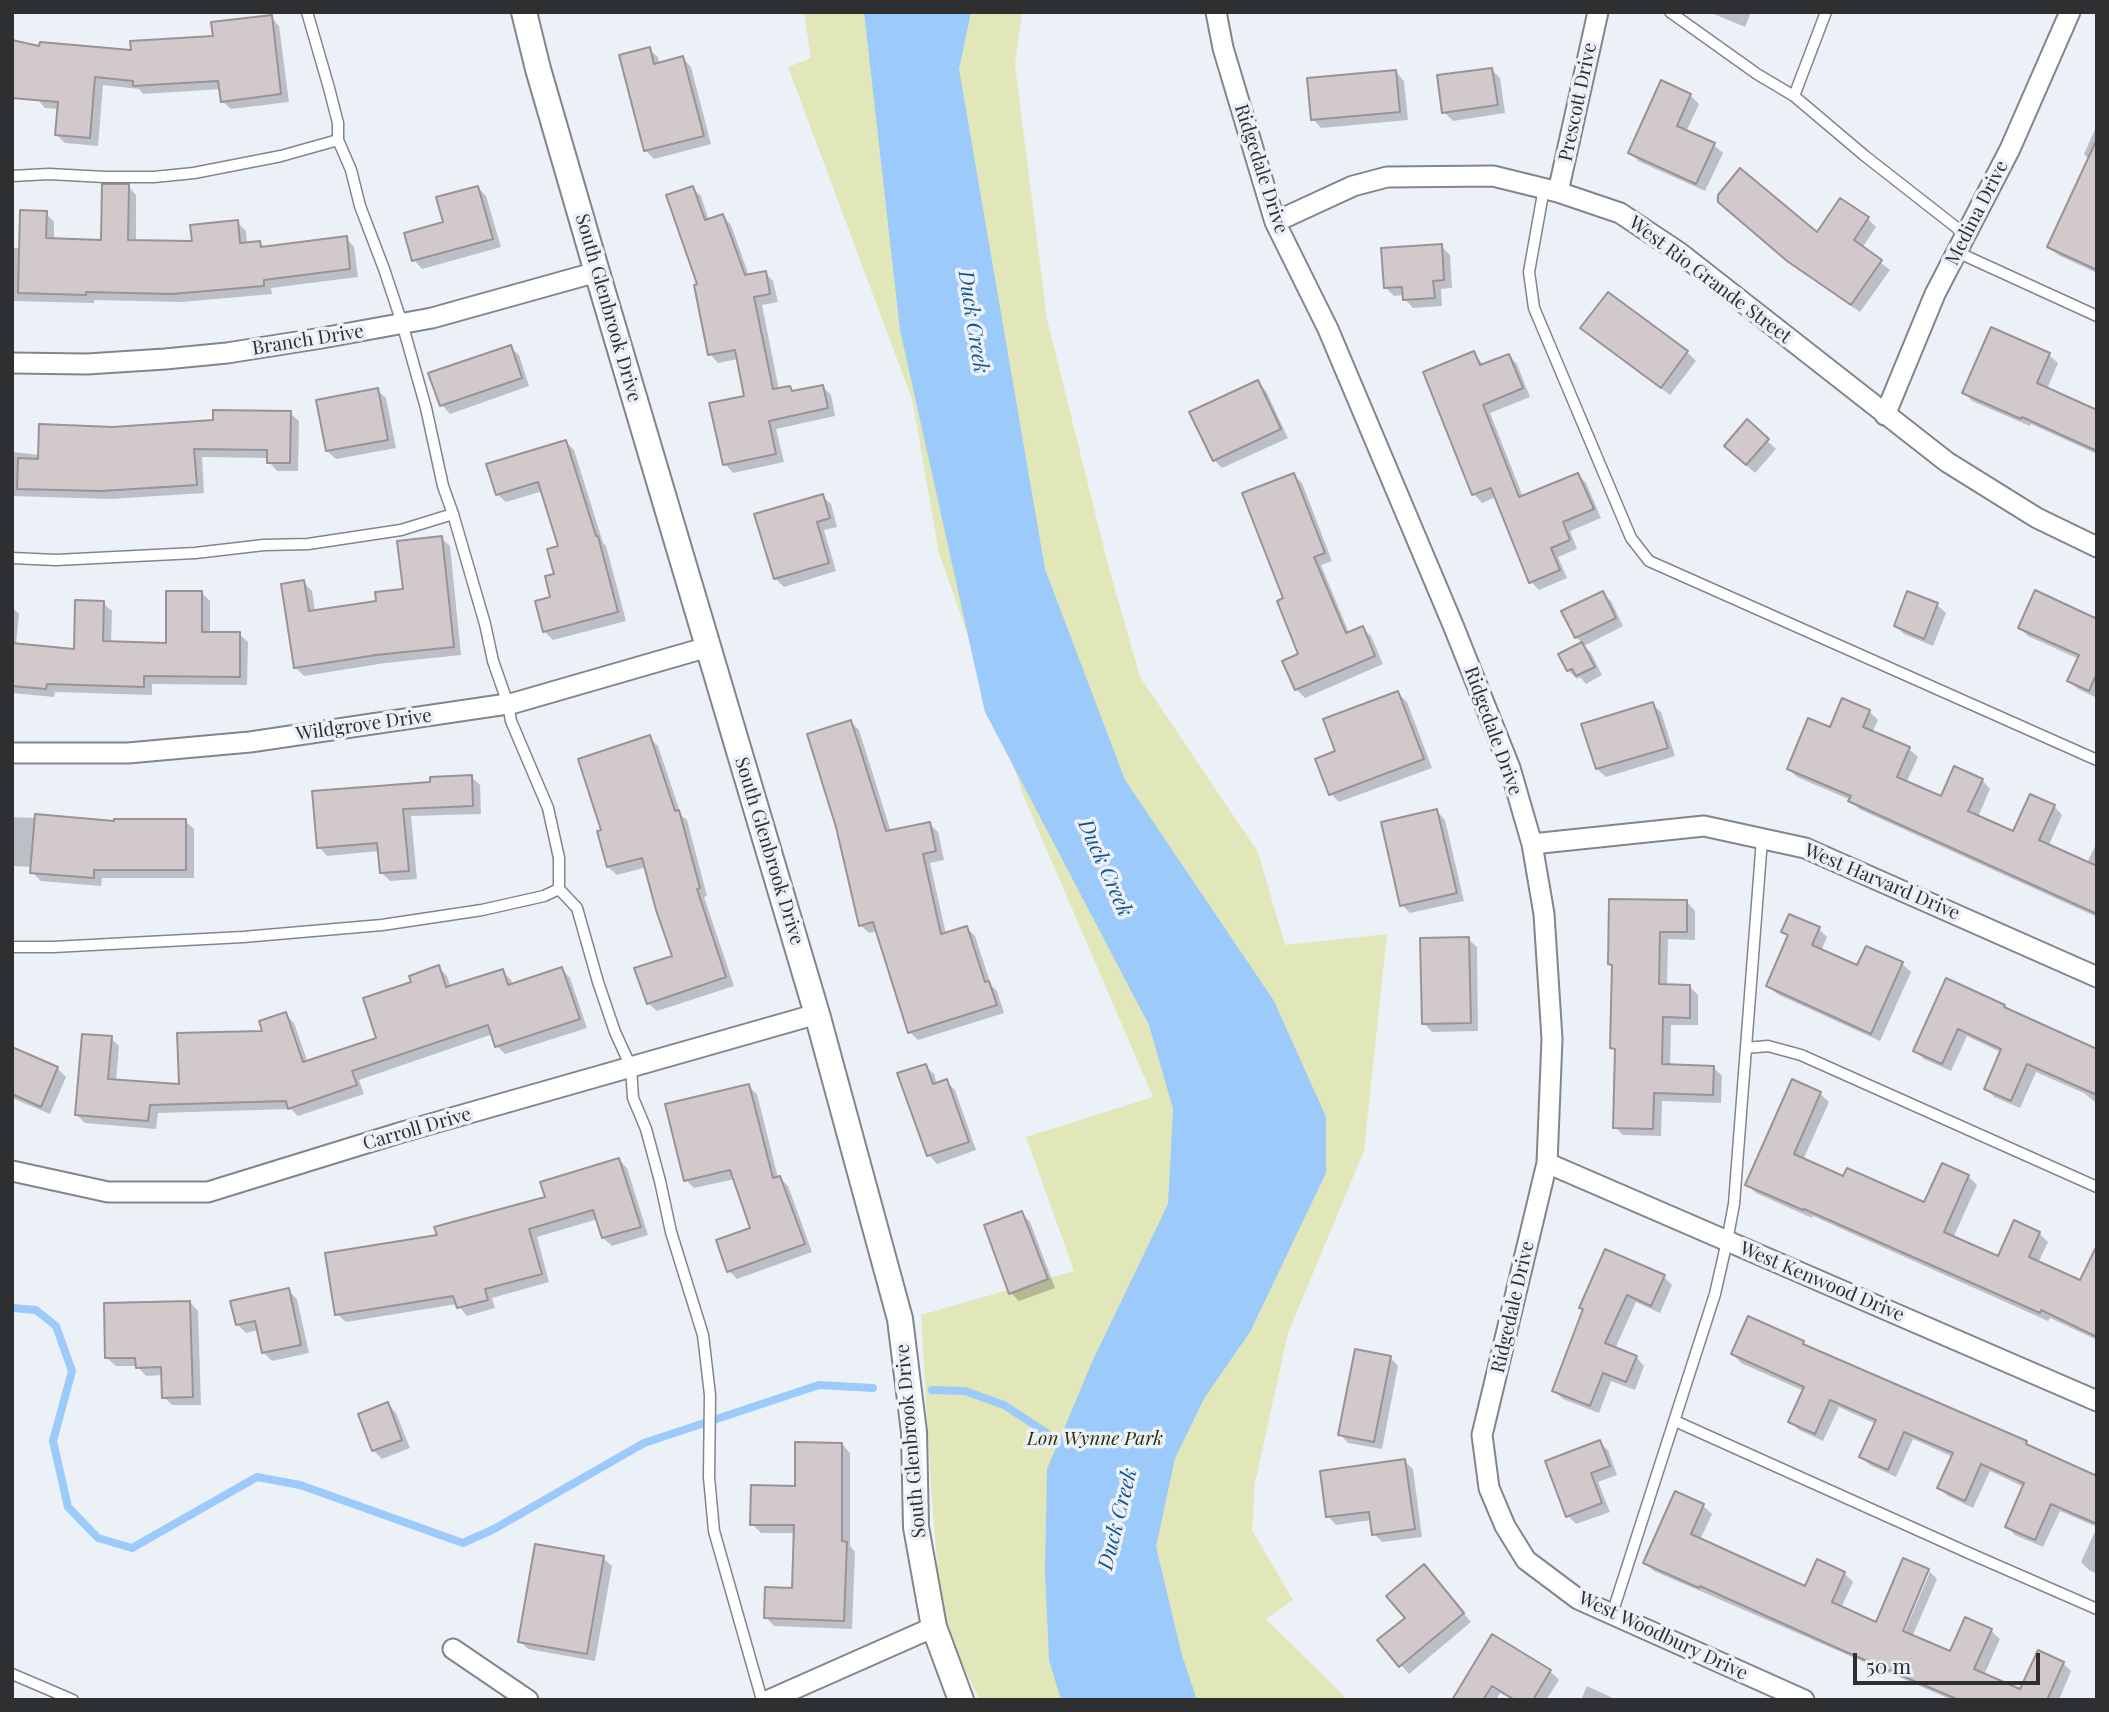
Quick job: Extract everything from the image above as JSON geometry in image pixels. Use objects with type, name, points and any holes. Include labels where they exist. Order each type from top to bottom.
[{"type":"street","name":"South Glenbrook Drive","points":[[524,12],[597,272],[817,1014],[900,1319],[914,1432],[916,1527],[934,1627],[961,1700]]},
{"type":"street","name":"Ridgedale Drive","points":[[1216,12],[1223,48],[1275,222],[1328,329],[1453,625],[1510,768],[1532,844],[1544,914],[1552,1039],[1547,1163],[1482,1435],[1489,1488]]},
{"type":"street","name":"Prescott Drive","points":[[1551,190],[1598,12]]},
{"type":"street","name":"Medina Drive","points":[[1885,415],[1935,295],[2010,149],[2070,12]]},
{"type":"street","name":"West Rio Grande Street","points":[[1275,222],[1353,186],[1387,177],[1493,176],[1551,190],[1620,213],[1680,253],[1947,462],[2037,518],[2097,547]]},
{"type":"street","name":"Branch Drive","points":[[12,363],[87,364],[227,353],[432,318],[597,272]]},
{"type":"street","name":"Wildgrove Drive","points":[[12,753],[128,753],[250,742],[508,704],[708,647]]},
{"type":"street","name":"West Harvard Drive","points":[[1532,844],[1704,826],[1805,848],[2097,977]]},
{"type":"street","name":"Carroll Drive","points":[[12,1171],[108,1192],[208,1192],[399,1133],[817,1014]]},
{"type":"street","name":"West Kenwood Drive","points":[[1547,1163],[2097,1401]]},
{"type":"street","name":"West Woodbury Drive","points":[[1489,1488],[1525,1560],[1578,1599],[1804,1700]]},
{"type":"street","points":[[769,1700],[934,1627]]},
{"type":"street","points":[[453,1648],[528,1700]]},
{"type":"lane","points":[[307,12],[338,123],[338,140],[351,170],[360,206],[402,323],[426,408],[443,486],[485,624],[511,722],[548,808],[559,858],[559,889],[577,908],[598,982],[615,1032],[631,1067],[633,1098],[646,1129],[671,1232],[703,1335],[710,1404],[709,1477],[714,1531],[762,1700]]},
{"type":"lane","points":[[1670,12],[1757,74],[1794,96],[1865,156],[1966,234]]},
{"type":"lane","points":[[1794,96],[1826,12]]},
{"type":"lane","points":[[12,176],[49,174],[154,177],[194,173],[281,156],[338,140]]},
{"type":"lane","points":[[1551,190],[1529,272],[1534,308],[1631,538],[1649,561],[2097,760]]},
{"type":"lane","points":[[1957,252],[2097,316]]},
{"type":"lane","points":[[12,558],[56,560],[308,544],[401,530],[453,514]]},
{"type":"lane","points":[[1612,1614],[1715,1294],[1727,1241],[1734,1204],[1762,839]]},
{"type":"lane","points":[[12,947],[243,937],[382,925],[482,910],[544,896],[559,889]]},
{"type":"lane","points":[[1746,1048],[1768,1046],[1801,1055],[2097,1187]]},
{"type":"lane","points":[[1675,1421],[2097,1609]]},
{"type":"lane","points":[[12,1674],[72,1700]]},
{"type":"green space","name":"Lon Wynne Park","points":[[804,12],[1022,12],[1015,65],[1047,319],[1108,565],[1140,677],[1258,852],[1285,945],[1387,934],[1364,1151],[1288,1333],[1255,1483],[1252,1530],[1293,1600],[1266,1619],[1348,1700],[980,1700],[942,1624],[921,1315],[1074,1271],[1026,1137],[1153,1097],[1024,797],[939,553],[912,399],[788,67],[811,58]]},
{"type":"water","name":"Duck Creek","points":[[864,12],[971,12],[959,69],[1045,569],[1125,780],[1274,1001],[1326,1117],[1326,1173],[1250,1332],[1205,1397],[1175,1458],[1156,1547],[1182,1655],[1197,1700],[1061,1700],[1049,1660],[1045,1571],[1047,1469],[1092,1362],[1168,1204],[1173,1109],[1149,1025],[985,712],[900,330]]},
{"type":"building","points":[[272,15],[281,94],[221,102],[218,81],[133,86],[133,81],[95,77],[90,138],[55,135],[58,102],[12,98],[12,40],[39,46],[40,42],[131,50],[130,41],[213,36],[211,22]]},
{"type":"building","points":[[650,47],[654,64],[683,56],[704,136],[644,151],[619,55]]},
{"type":"building","points":[[1492,68],[1498,105],[1442,113],[1437,75]]},
{"type":"building","points":[[1396,70],[1400,112],[1311,120],[1307,78]]},
{"type":"building","points":[[1661,80],[1691,94],[1677,126],[1715,143],[1696,184],[1628,153]]},
{"type":"building","points":[[2097,139],[2097,270],[2047,247]]},
{"type":"building","points":[[1740,168],[1817,232],[1840,198],[1869,217],[1854,240],[1882,260],[1851,305],[1787,261],[1718,202],[1718,195]]},
{"type":"building","points":[[102,184],[129,184],[128,240],[192,241],[190,225],[238,220],[240,243],[260,241],[261,247],[347,236],[350,269],[264,280],[264,286],[172,294],[18,293],[20,210],[47,211],[46,238],[101,240]]},
{"type":"building","points":[[478,186],[493,239],[412,261],[404,233],[443,222],[436,197]]},
{"type":"building","points":[[693,186],[705,220],[723,214],[745,275],[766,271],[770,294],[754,297],[773,389],[790,386],[792,391],[823,385],[828,408],[769,421],[776,454],[723,465],[709,403],[744,396],[735,350],[708,355],[694,285],[697,284],[666,195]]},
{"type":"building","points":[[1442,244],[1444,280],[1433,281],[1435,298],[1403,300],[1402,287],[1384,288],[1381,248]]},
{"type":"building","points":[[1608,292],[1688,351],[1661,388],[1580,328]]},
{"type":"building","points":[[1991,327],[2050,353],[2037,383],[2097,410],[2097,451],[1962,393]]},
{"type":"building","points":[[511,345],[522,378],[440,406],[428,373]]},
{"type":"building","points":[[1474,351],[1480,365],[1509,354],[1523,388],[1483,405],[1519,497],[1578,473],[1594,509],[1563,522],[1570,540],[1551,548],[1560,570],[1529,583],[1491,488],[1472,495],[1423,372]]},
{"type":"building","points":[[1258,380],[1281,429],[1213,461],[1189,412]]},
{"type":"building","points":[[378,388],[388,440],[326,451],[316,400]]},
{"type":"building","points":[[213,410],[291,411],[290,463],[267,463],[267,450],[194,449],[197,485],[101,491],[17,489],[18,458],[38,459],[39,424],[113,427],[213,420]]},
{"type":"building","points":[[1747,419],[1769,439],[1746,465],[1724,446]]},
{"type":"building","points":[[566,440],[598,536],[618,612],[543,632],[535,601],[550,597],[545,576],[554,574],[547,549],[558,546],[538,482],[496,495],[486,464]]},
{"type":"building","points":[[1294,473],[1325,553],[1314,557],[1346,633],[1363,626],[1375,656],[1295,690],[1282,661],[1298,654],[1277,601],[1283,598],[1242,493]]},
{"type":"building","points":[[823,494],[830,518],[817,522],[829,563],[774,579],[754,514]]},
{"type":"building","points":[[442,536],[454,647],[376,655],[294,668],[281,584],[304,580],[309,611],[376,601],[375,592],[403,589],[397,541]]},
{"type":"building","points":[[2035,590],[2095,618],[2097,614],[2097,673],[2089,691],[2067,681],[2079,655],[2018,628]]},
{"type":"building","points":[[166,591],[202,591],[202,632],[240,632],[240,677],[144,676],[144,687],[47,684],[46,689],[12,686],[12,643],[74,649],[75,600],[104,601],[103,641],[166,643]]},
{"type":"building","points":[[1603,591],[1616,618],[1575,638],[1561,611]]},
{"type":"building","points":[[1907,591],[1938,603],[1924,639],[1894,626]]},
{"type":"building","points":[[1582,642],[1595,667],[1576,676],[1572,669],[1567,671],[1558,654]]},
{"type":"building","points":[[1398,691],[1424,759],[1329,795],[1315,759],[1335,751],[1323,719]]},
{"type":"building","points":[[1842,698],[1870,710],[1863,727],[1910,747],[1897,777],[1941,796],[1954,766],[1983,779],[1968,811],[2013,831],[2030,794],[2055,805],[2039,840],[2097,866],[2097,914],[1848,801],[1851,796],[1787,769],[1808,718],[1830,727]]},
{"type":"building","points":[[1653,702],[1668,748],[1596,769],[1581,724]]},
{"type":"building","points":[[851,720],[886,831],[930,822],[936,851],[923,854],[941,934],[967,926],[985,982],[989,981],[997,1005],[908,1033],[873,922],[859,926],[836,827],[807,734]]},
{"type":"building","points":[[650,735],[675,811],[679,810],[700,888],[697,889],[726,977],[647,1004],[634,968],[672,956],[642,858],[607,867],[597,831],[601,830],[578,759]]},
{"type":"building","points":[[472,775],[473,806],[403,809],[409,871],[380,873],[377,843],[317,848],[312,791],[430,782],[430,777]]},
{"type":"building","points":[[1437,809],[1457,893],[1400,906],[1381,822]]},
{"type":"building","points":[[35,814],[114,821],[186,819],[186,870],[94,870],[94,878],[30,873]]},
{"type":"building","points":[[1609,899],[1687,900],[1687,932],[1660,932],[1659,984],[1690,985],[1690,1018],[1663,1017],[1662,1064],[1714,1066],[1713,1095],[1654,1093],[1653,1129],[1613,1128],[1615,1049],[1610,1048],[1612,965],[1608,964]]},
{"type":"building","points":[[1789,914],[1820,927],[1812,945],[1857,965],[1866,946],[1903,962],[1871,1034],[1766,986],[1788,935],[1781,932]]},
{"type":"building","points":[[1469,937],[1471,1023],[1422,1024],[1420,938]]},
{"type":"building","points":[[439,965],[446,987],[503,969],[508,985],[562,967],[580,1019],[495,1047],[488,1025],[352,1071],[357,1085],[288,1109],[286,1101],[150,1105],[148,1121],[75,1115],[82,1034],[112,1036],[108,1079],[179,1084],[177,1033],[262,1031],[259,1021],[286,1012],[303,1062],[376,1038],[363,998],[411,982],[409,976]]},
{"type":"building","points":[[1946,978],[2097,1049],[2097,1095],[2027,1064],[2011,1101],[1984,1089],[2001,1049],[1958,1029],[1942,1064],[1913,1051]]},
{"type":"building","points":[[12,1047],[58,1067],[41,1107],[12,1094]]},
{"type":"building","points":[[926,1064],[933,1084],[947,1079],[969,1142],[927,1156],[897,1073]]},
{"type":"building","points":[[1792,1079],[1821,1092],[1794,1154],[1843,1176],[1847,1168],[1924,1202],[1942,1163],[1969,1175],[1944,1232],[1998,1256],[2014,1220],[2040,1232],[2029,1257],[2080,1280],[2097,1245],[2097,1337],[2041,1310],[2040,1313],[1745,1185]]},
{"type":"building","points":[[749,1084],[773,1178],[780,1176],[805,1244],[727,1272],[716,1240],[750,1228],[730,1170],[684,1181],[665,1104]]},
{"type":"building","points":[[619,1158],[641,1227],[602,1238],[593,1210],[529,1229],[542,1274],[485,1289],[488,1300],[457,1308],[453,1296],[335,1315],[325,1253],[437,1235],[434,1227],[545,1197],[540,1182]]},
{"type":"building","points":[[1022,1211],[1048,1279],[1009,1294],[984,1225]]},
{"type":"building","points":[[1605,1249],[1665,1275],[1651,1306],[1627,1295],[1605,1343],[1637,1356],[1626,1382],[1603,1373],[1590,1406],[1552,1391],[1583,1309],[1579,1308]]},
{"type":"building","points":[[289,1288],[301,1345],[262,1353],[255,1321],[236,1325],[230,1301]]},
{"type":"building","points":[[190,1301],[193,1397],[162,1398],[161,1367],[136,1368],[135,1358],[105,1358],[104,1303]]},
{"type":"building","points":[[1748,1316],[1804,1341],[1803,1344],[2027,1441],[2026,1444],[2097,1476],[2097,1524],[2051,1504],[2035,1540],[2005,1527],[2024,1483],[1981,1464],[1965,1501],[1937,1488],[1953,1453],[1904,1432],[1888,1470],[1859,1457],[1876,1420],[1830,1400],[1815,1434],[1788,1422],[1804,1387],[1731,1354]]},
{"type":"building","points":[[1355,1349],[1391,1356],[1374,1442],[1338,1435]]},
{"type":"building","points":[[388,1402],[402,1440],[372,1451],[358,1414]]},
{"type":"building","points":[[1600,1440],[1610,1466],[1591,1473],[1602,1503],[1566,1517],[1545,1461]]},
{"type":"building","points":[[795,1442],[842,1443],[842,1541],[847,1542],[844,1621],[764,1618],[765,1587],[792,1588],[794,1525],[750,1525],[751,1485],[795,1486]]},
{"type":"building","points":[[1405,1459],[1415,1529],[1372,1535],[1369,1512],[1326,1517],[1320,1471]]},
{"type":"building","points":[[1675,1491],[1704,1504],[1691,1534],[1805,1586],[1817,1559],[1845,1572],[1832,1602],[1876,1622],[1903,1558],[1929,1569],[1903,1631],[1950,1651],[1965,1617],[1992,1629],[1974,1669],[2020,1689],[2038,1650],[2064,1662],[2047,1700],[1959,1700],[1643,1563]]},
{"type":"building","points":[[535,1544],[604,1556],[587,1654],[518,1642]]},
{"type":"building","points":[[1424,1564],[1464,1613],[1399,1667],[1377,1640],[1405,1618],[1386,1596]]},
{"type":"building","points":[[1492,1634],[1551,1670],[1533,1700],[1515,1700],[1492,1686],[1483,1700],[1452,1700]]},
{"type":"waterway","points":[[12,1308],[36,1310],[56,1326],[72,1371],[53,1441],[68,1507],[98,1538],[132,1548],[257,1477],[300,1485],[463,1543],[494,1529],[644,1443],[819,1385],[873,1388]]},
{"type":"waterway","points":[[932,1390],[965,1391],[1004,1405],[1065,1445]]}]
